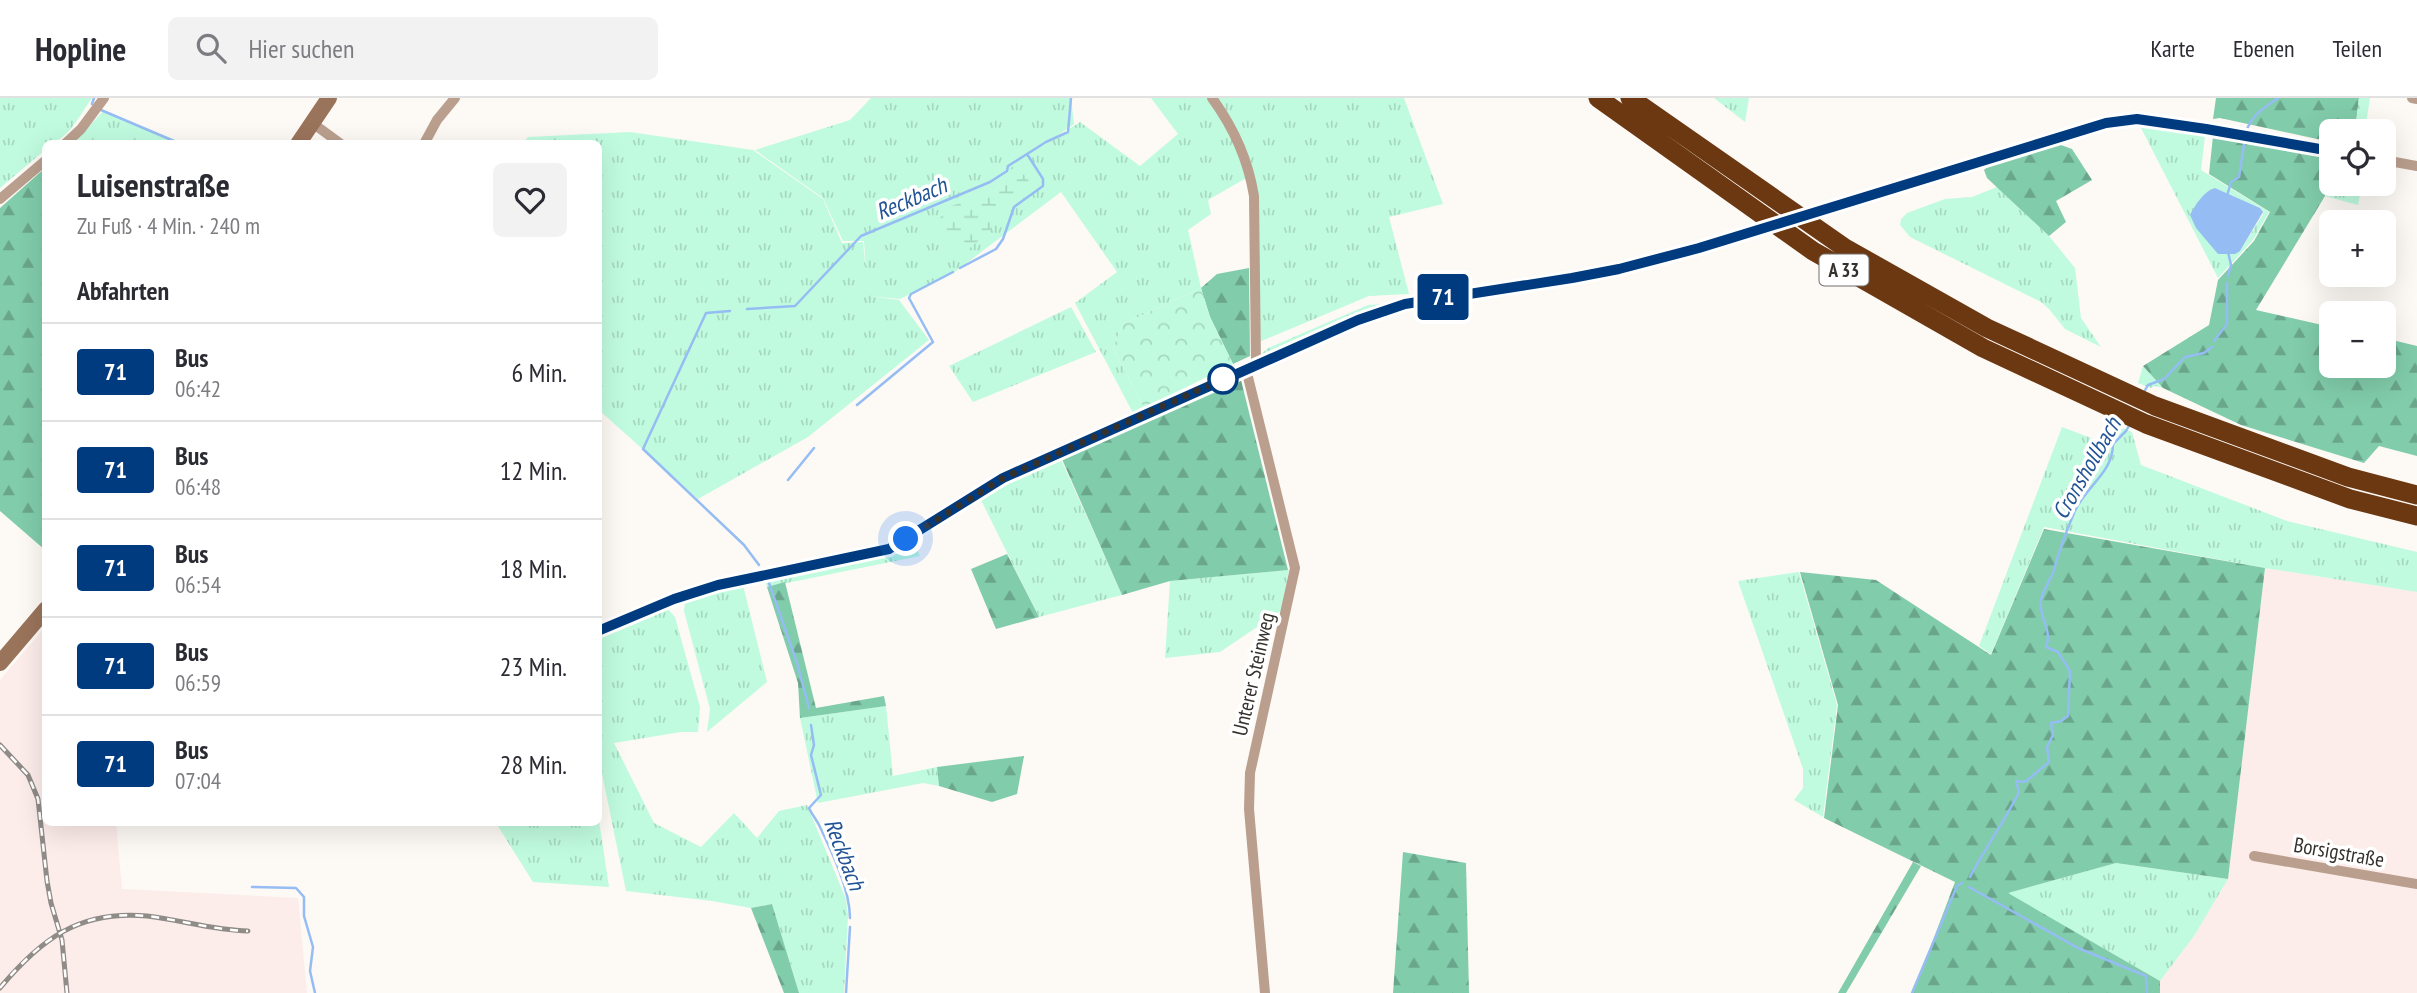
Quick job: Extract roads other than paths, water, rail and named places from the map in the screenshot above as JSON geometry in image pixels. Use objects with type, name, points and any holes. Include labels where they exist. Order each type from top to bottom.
[{"type":"highway","name":"A 33","points":[[1598,98],[1813,251],[1983,348],[2115,400],[2350,499],[2417,516]]},
{"type":"highway","name":"A 33","points":[[1630,98],[1845,248],[2115,400]]},
{"type":"highway","name":"A 33","points":[[2150,415],[2348,477],[2417,495]]},
{"type":"street","points":[[69,140],[104,98]]},
{"type":"street","points":[[301,140],[328,98]]},
{"type":"street","points":[[426,140],[437,120],[455,98]]},
{"type":"street","name":"Unterer Steinweg","points":[[1212,98],[1230,122],[1240,144],[1254,196],[1251,367],[1295,568],[1250,774],[1249,808],[1265,993]]},
{"type":"street","points":[[2412,98],[2417,99]]},
{"type":"street","points":[[602,629],[674,599],[718,585],[889,549],[1003,478],[1372,314],[1405,304],[1619,269],[2106,123],[2137,119],[2319,149]]},
{"type":"street","points":[[312,122],[336,140]]},
{"type":"street","points":[[2396,162],[2417,166]]},
{"type":"street","points":[[0,199],[42,163]]},
{"type":"street","points":[[0,663],[42,614]]},
{"type":"street","name":"Borsigstraße","points":[[2254,856],[2417,884]]},
{"type":"water","points":[[2215,188],[2260,208],[2263,212],[2240,251],[2235,254],[2218,254],[2196,228],[2190,215],[2204,195]]},
{"type":"waterway","points":[[92,104],[94,98]]},
{"type":"waterway","name":"Reckbach","points":[[747,309],[795,306],[861,236],[990,182],[1007,171],[1008,166],[1046,142],[1068,132],[1071,98]]},
{"type":"waterway","name":"Cronshollbach","points":[[2246,132],[2255,116],[2278,98]]},
{"type":"waterway","points":[[101,110],[172,140]]},
{"type":"waterway","name":"Cronshollbach","points":[[2227,196],[2231,182],[2239,177],[2245,138]]},
{"type":"waterway","points":[[960,268],[996,249],[1003,239],[1014,207],[1043,186],[1043,179],[1027,154]]},
{"type":"waterway","name":"Cronshollbach","points":[[2228,252],[2231,265],[2228,276]]},
{"type":"waterway","points":[[857,405],[933,342],[909,298],[911,294],[953,272]]},
{"type":"waterway","name":"Cronshollbach","points":[[2214,341],[2227,324],[2227,283]]},
{"type":"waterway","name":"Reckbach","points":[[730,311],[706,313],[643,449],[744,545],[759,565]]},
{"type":"waterway","name":"Cronshollbach","points":[[2144,392],[2148,385],[2164,379],[2185,357],[2204,353],[2212,347]]},
{"type":"waterway","name":"Cronshollbach","points":[[1970,877],[2019,792],[2016,781],[2025,782],[2049,762],[2047,747],[2053,735],[2051,723],[2068,716],[2070,671],[2058,652],[2046,647],[2048,635],[2041,612],[2041,600],[2074,513],[2108,464],[2113,444],[2130,424]]},
{"type":"waterway","points":[[788,480],[814,448]]},
{"type":"waterway","name":"Reckbach","points":[[769,583],[797,663],[809,708]]},
{"type":"waterway","name":"Reckbach","points":[[811,725],[814,745],[811,755],[821,795],[809,808],[840,871],[850,918]]},
{"type":"waterway","name":"Cronshollbach","points":[[1912,993],[1957,886],[1962,883]]},
{"type":"waterway","points":[[252,887],[296,888],[304,897],[304,916],[313,947],[310,971],[315,993]]},
{"type":"waterway","points":[[1969,887],[2078,948],[2146,976],[2147,993]]},
{"type":"waterway","name":"Reckbach","points":[[846,993],[850,927]]},
{"type":"railway","points":[[0,745],[28,775],[38,799],[47,881],[62,940],[67,993]]},
{"type":"railway","points":[[0,988],[47,942],[63,931],[101,918],[147,916],[248,931]]}]
